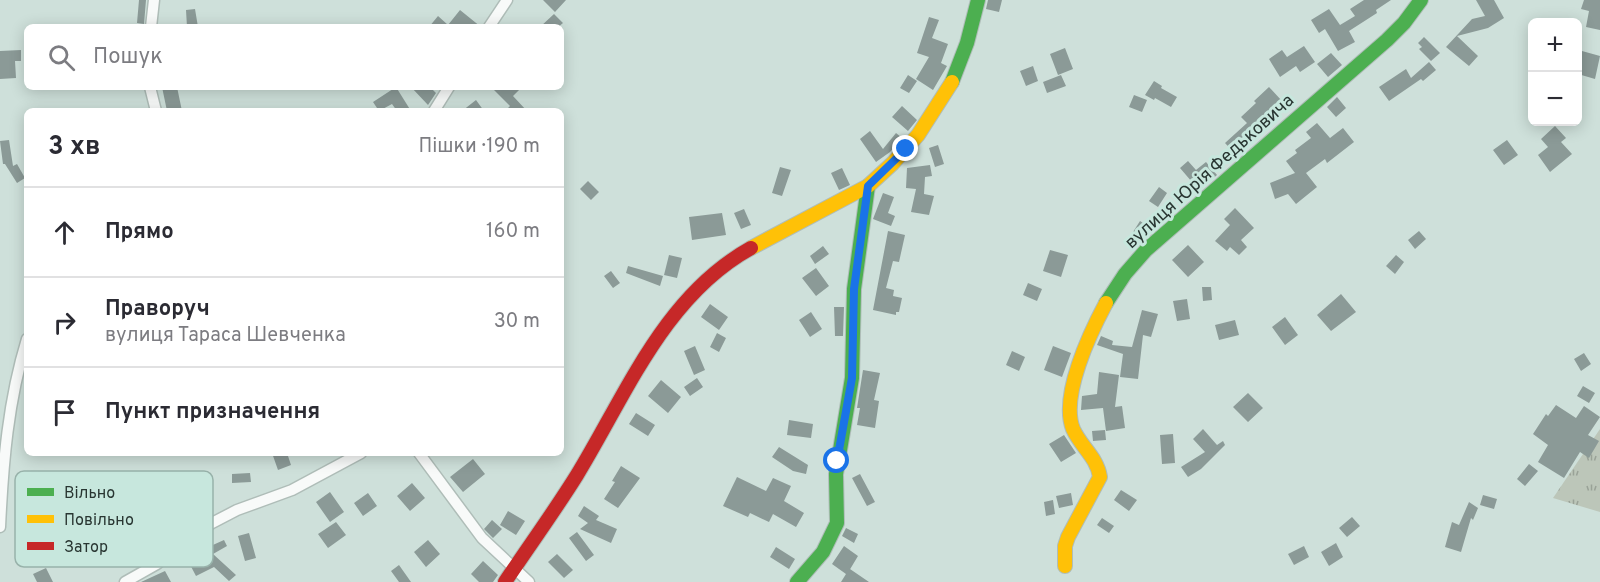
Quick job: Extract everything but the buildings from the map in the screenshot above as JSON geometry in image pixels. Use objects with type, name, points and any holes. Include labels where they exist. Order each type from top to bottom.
[{"type":"street","points":[[151,24],[154,0]]},
{"type":"street","points":[[491,24],[507,0]]},
{"type":"street","points":[[505,582],[576,476],[649,349],[685,302],[708,279],[747,250],[868,186],[912,142],[949,89],[967,43],[978,0]]},
{"type":"street","name":"вулиця Юрія Федьковича","points":[[1065,566],[1065,546],[1068,537],[1100,477],[1096,461],[1081,443],[1071,423],[1071,397],[1083,357],[1107,300],[1130,267],[1155,241],[1388,40],[1421,0]]},
{"type":"street","points":[[151,90],[155,108]]},
{"type":"street","points":[[436,108],[447,90]]},
{"type":"street","points":[[797,582],[823,552],[837,523],[836,474],[852,378],[854,289],[868,186]]},
{"type":"street","points":[[0,527],[7,425],[24,350]]},
{"type":"street","points":[[213,522],[237,510],[292,490],[355,456]]},
{"type":"street","points":[[421,456],[482,537],[529,582]]},
{"type":"street","points":[[125,582],[152,567]]},
{"type":"green space","points":[[1600,429],[1600,512],[1553,498]]},
{"type":"traffic: fast","points":[[952,82],[967,43],[978,0]]},
{"type":"traffic: fast","points":[[1106,303],[1125,274],[1146,250],[1387,40],[1404,23],[1421,0]]},
{"type":"traffic: fast","points":[[797,582],[823,552],[837,523],[836,474],[852,378],[854,289],[868,186]]},
{"type":"traffic: slow","points":[[751,248],[868,186],[918,135],[952,82]]},
{"type":"traffic: slow","points":[[1065,566],[1065,546],[1068,537],[1100,477],[1096,464],[1073,429],[1070,400],[1085,347],[1106,303]]},
{"type":"traffic: jam","points":[[505,582],[577,475],[631,381],[671,320],[694,292],[721,268],[751,248]]},
{"type":"route","points":[[837,461],[852,378],[854,289],[868,186],[906,149]]}]
